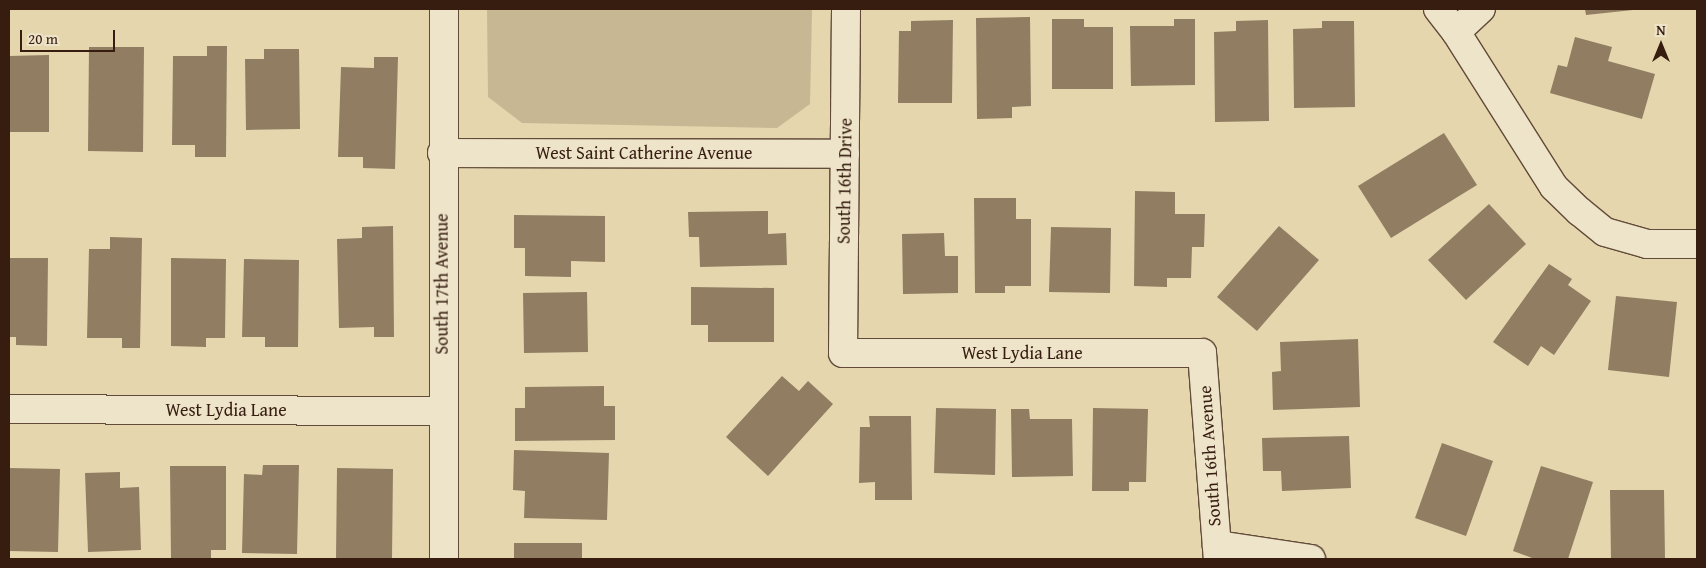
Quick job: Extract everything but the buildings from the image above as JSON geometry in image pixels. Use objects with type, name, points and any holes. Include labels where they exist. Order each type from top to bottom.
[{"type":"street","name":"South 17th Avenue","points":[[444,9],[442,153],[444,559]]},
{"type":"street","name":"South 16th Drive","points":[[842,353],[846,9]]},
{"type":"street","points":[[1438,9],[1456,32],[1554,187],[1579,211],[1605,232],[1647,244],[1697,244]]},
{"type":"street","points":[[1456,32],[1481,9]]},
{"type":"street","name":"West Saint Catherine Avenue","points":[[442,153],[845,154]]},
{"type":"street","name":"West Lydia Lane","points":[[842,353],[1202,353]]},
{"type":"street","name":"South 16th Avenue","points":[[1202,353],[1217,552]]},
{"type":"street","name":"West Lydia Lane","points":[[9,409],[444,411]]},
{"type":"street","points":[[1217,552],[1310,559]]},
{"type":"shaded area","points":[[487,9],[812,9],[810,104],[777,128],[522,123],[488,97]]}]
